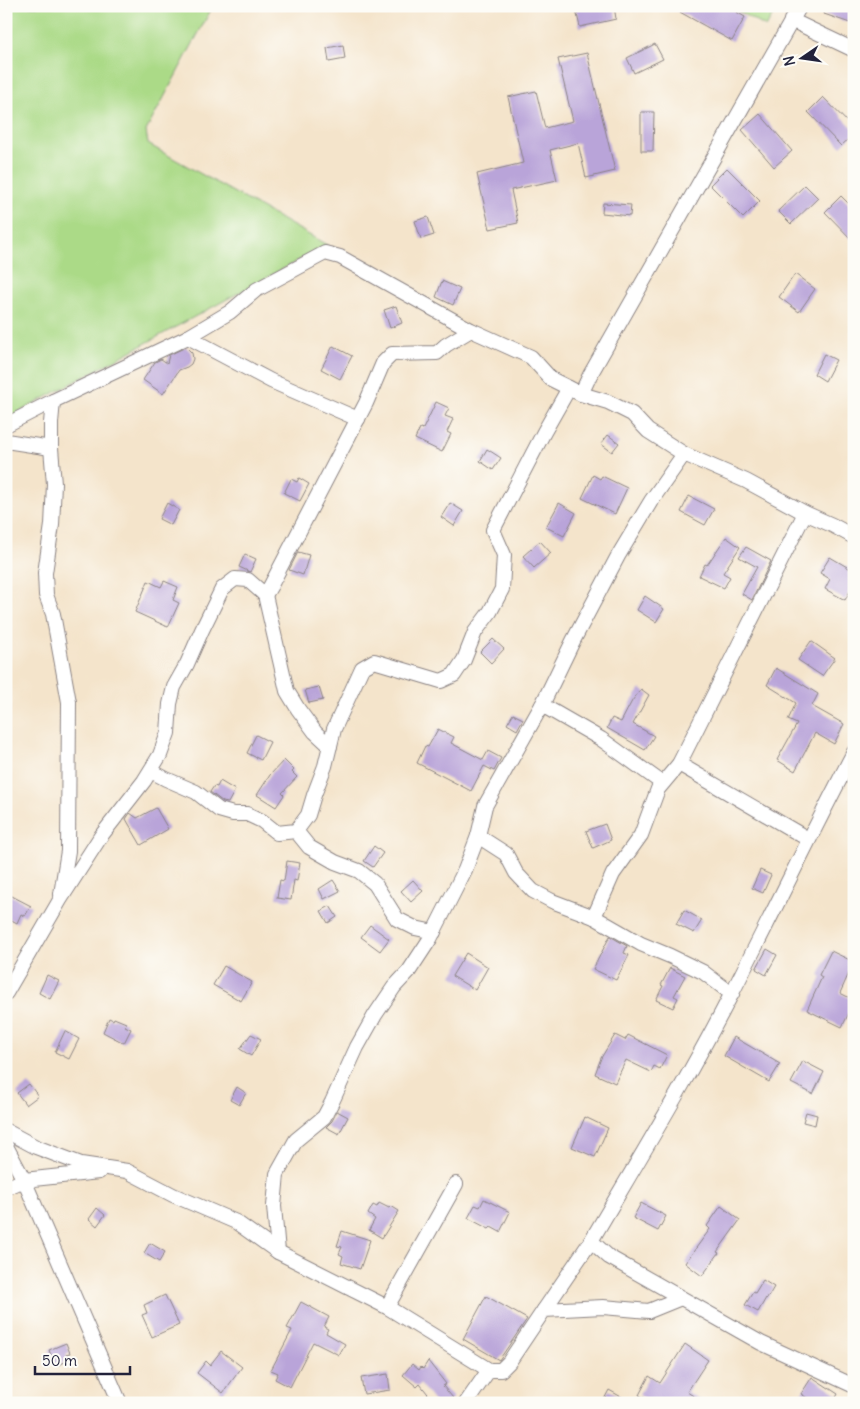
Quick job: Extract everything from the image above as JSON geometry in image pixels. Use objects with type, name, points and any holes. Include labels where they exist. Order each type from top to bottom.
[{"type":"street","points":[[150,771],[166,780],[196,792],[219,810],[233,814],[247,814],[278,833],[296,831],[308,815],[325,766],[334,729],[362,668],[374,662],[441,681],[454,675],[464,660],[476,632],[490,612],[502,589],[504,555],[493,530],[544,432],[590,374],[800,6]]},
{"type":"street","points":[[792,20],[854,50]]},
{"type":"street","points":[[6,425],[188,337],[230,312],[256,290],[325,253],[340,256],[471,330],[531,357],[551,379],[632,414],[648,431],[684,454],[746,481],[854,537]]},
{"type":"street","points":[[265,595],[358,419],[383,363],[392,354],[437,352],[471,330]]},
{"type":"street","points":[[188,337],[271,381],[358,419]]},
{"type":"street","points":[[53,401],[51,448],[54,484],[52,525],[45,573],[46,595],[52,614],[69,702],[68,851],[60,900]]},
{"type":"street","points":[[6,441],[51,448]]},
{"type":"street","points":[[278,1252],[274,1206],[277,1174],[296,1140],[324,1117],[357,1047],[375,1015],[394,987],[410,971],[434,932],[465,870],[478,836],[485,806],[542,705],[618,556],[651,501],[684,454]]},
{"type":"street","points":[[594,917],[613,874],[642,835],[658,789],[678,764],[805,513]]},
{"type":"street","points":[[6,993],[60,900],[101,836],[144,781],[160,755],[168,733],[170,704],[174,687],[188,664],[222,589],[235,579],[248,580],[265,595],[288,691],[315,732],[330,746]]},
{"type":"street","points":[[542,705],[601,739],[662,783]]},
{"type":"street","points":[[6,1131],[36,1147],[81,1164],[127,1171],[173,1195],[236,1222],[278,1252],[387,1307],[489,1370],[501,1370],[509,1362],[591,1241],[668,1109],[732,994],[808,839],[854,752]]},
{"type":"street","points":[[678,764],[808,839]]},
{"type":"street","points":[[296,831],[309,847],[335,862],[359,871],[375,884],[397,919],[415,928],[434,932]]},
{"type":"street","points":[[478,836],[506,854],[516,873],[533,891],[552,901],[594,917],[641,944],[703,972],[732,994]]},
{"type":"street","points":[[6,1146],[24,1180],[120,1403]]},
{"type":"street","points":[[6,1188],[24,1180],[73,1174],[127,1171]]},
{"type":"street","points":[[387,1307],[456,1184]]},
{"type":"street","points":[[591,1241],[609,1256],[761,1343],[852,1382]]},
{"type":"street","points":[[544,1310],[603,1307],[649,1311],[680,1298]]},
{"type":"street","points":[[466,1403],[489,1370]]},
{"type":"green space","points":[[6,6],[213,6],[146,131],[148,144],[327,245],[6,419]]},
{"type":"green space","points":[[729,6],[778,6],[766,27]]},
{"type":"building","points":[[575,6],[614,6],[616,19],[580,27]]},
{"type":"building","points":[[669,6],[726,6],[745,17],[732,41]]},
{"type":"building","points":[[826,6],[854,6],[850,23],[824,14]]},
{"type":"building","points":[[655,44],[663,59],[634,73],[627,58]]},
{"type":"building","points":[[343,45],[345,59],[329,62],[327,48]]},
{"type":"building","points":[[587,53],[615,171],[586,178],[578,143],[550,150],[557,180],[511,190],[518,223],[490,229],[477,174],[523,163],[508,97],[536,91],[545,128],[573,121],[558,59]]},
{"type":"building","points":[[823,97],[854,129],[854,134],[841,146],[808,112]]},
{"type":"building","points":[[641,112],[654,112],[653,151],[641,151]]},
{"type":"building","points":[[760,114],[792,151],[774,167],[742,130]]},
{"type":"building","points":[[727,168],[760,201],[743,218],[710,185]]},
{"type":"building","points":[[805,185],[818,198],[791,224],[778,211]]},
{"type":"building","points":[[841,196],[854,209],[854,242],[825,212]]},
{"type":"building","points":[[603,203],[631,205],[630,216],[602,213]]},
{"type":"building","points":[[428,217],[434,235],[421,239],[415,221]]},
{"type":"building","points":[[795,274],[815,289],[799,312],[779,297]]},
{"type":"building","points":[[442,281],[460,289],[453,305],[436,297]]},
{"type":"building","points":[[396,306],[402,323],[390,328],[384,310]]},
{"type":"building","points":[[333,346],[352,356],[340,379],[321,369]]},
{"type":"building","points":[[186,347],[192,353],[193,359],[191,364],[179,370],[163,394],[143,380],[155,362],[161,359],[167,363],[169,355]]},
{"type":"building","points":[[824,354],[836,360],[825,381],[814,374]]},
{"type":"building","points":[[436,402],[449,408],[445,416],[453,419],[447,432],[451,434],[442,452],[415,439],[420,428],[423,429]]},
{"type":"building","points":[[608,435],[619,443],[612,452],[601,444]]},
{"type":"building","points":[[487,449],[501,458],[493,470],[480,461]]},
{"type":"building","points":[[593,475],[600,479],[602,476],[627,488],[615,514],[582,498]]},
{"type":"building","points":[[299,478],[309,484],[300,501],[284,493],[291,479],[297,482]]},
{"type":"building","points":[[689,496],[714,509],[705,525],[681,512]]},
{"type":"building","points":[[167,503],[179,510],[171,525],[159,519]]},
{"type":"building","points":[[450,503],[463,511],[454,526],[441,517]]},
{"type":"building","points":[[559,503],[576,513],[564,536],[546,527]]},
{"type":"building","points":[[726,537],[740,547],[723,573],[730,577],[724,588],[699,576],[705,564],[707,565]]},
{"type":"building","points":[[540,541],[551,553],[534,568],[523,556]]},
{"type":"building","points":[[746,547],[771,561],[752,600],[742,594],[757,567],[739,557]]},
{"type":"building","points":[[298,552],[309,555],[303,575],[289,570]]},
{"type":"building","points":[[245,554],[256,559],[250,572],[239,567]]},
{"type":"building","points":[[830,557],[854,571],[854,584],[845,600],[825,589],[830,579],[820,573]]},
{"type":"building","points":[[148,581],[161,587],[164,581],[178,587],[173,600],[179,603],[168,627],[135,612]]},
{"type":"building","points":[[645,596],[664,609],[656,622],[637,610]]},
{"type":"building","points":[[493,639],[504,649],[491,663],[480,652]]},
{"type":"building","points":[[811,641],[835,658],[822,676],[798,660]]},
{"type":"building","points":[[776,668],[818,694],[812,706],[844,724],[834,744],[815,733],[795,771],[777,760],[797,724],[788,720],[796,703],[767,685]]},
{"type":"building","points":[[319,687],[323,700],[309,703],[305,690]]},
{"type":"building","points":[[641,689],[649,695],[633,724],[654,736],[645,750],[607,728],[612,718],[621,722]]},
{"type":"building","points":[[513,714],[523,719],[517,730],[507,724]]},
{"type":"building","points":[[438,729],[454,737],[451,743],[483,760],[488,751],[501,758],[494,771],[484,766],[471,791],[417,763],[425,746],[428,747]]},
{"type":"building","points":[[256,735],[270,742],[261,760],[247,753]]},
{"type":"building","points":[[284,760],[294,770],[292,772],[297,777],[282,793],[284,795],[276,807],[257,795],[270,775]]},
{"type":"building","points":[[220,781],[235,790],[228,803],[223,802],[210,792],[214,786],[217,787]]},
{"type":"building","points":[[156,808],[168,829],[141,845],[126,819],[130,813],[137,818]]},
{"type":"building","points":[[605,824],[611,840],[593,848],[586,831]]},
{"type":"building","points":[[374,846],[383,853],[373,867],[364,861]]},
{"type":"building","points":[[287,861],[300,863],[297,881],[294,880],[291,900],[277,898],[280,880],[284,881]]},
{"type":"building","points":[[760,870],[771,875],[763,893],[752,888]]},
{"type":"building","points":[[333,880],[340,891],[324,899],[319,889]]},
{"type":"building","points":[[413,880],[423,891],[411,902],[401,891]]},
{"type":"building","points":[[10,895],[31,906],[25,916],[21,914],[17,923],[6,917],[6,903]]},
{"type":"building","points":[[330,906],[337,917],[328,923],[321,911]]},
{"type":"building","points":[[684,910],[702,920],[694,933],[676,924]]},
{"type":"building","points":[[370,925],[389,939],[380,951],[361,937]]},
{"type":"building","points":[[610,936],[627,946],[624,953],[629,955],[616,980],[593,969]]},
{"type":"building","points":[[767,949],[777,955],[766,975],[756,969]]},
{"type":"building","points":[[831,951],[854,962],[840,993],[854,1000],[842,1027],[807,1010],[822,977],[819,975]]},
{"type":"building","points":[[466,953],[488,967],[475,990],[452,976]]},
{"type":"building","points":[[224,966],[252,982],[241,1001],[213,985]]},
{"type":"building","points":[[670,968],[685,976],[674,996],[678,998],[673,1008],[656,1000]]},
{"type":"building","points":[[47,975],[59,981],[50,999],[39,993]]},
{"type":"building","points":[[109,1018],[126,1023],[125,1026],[131,1029],[124,1043],[103,1032]]},
{"type":"building","points":[[65,1031],[79,1039],[69,1059],[55,1052]]},
{"type":"building","points":[[251,1034],[261,1039],[251,1056],[240,1049]]},
{"type":"building","points":[[615,1035],[625,1040],[628,1035],[667,1055],[660,1069],[654,1066],[651,1072],[626,1060],[615,1083],[595,1074],[601,1058]]},
{"type":"building","points":[[734,1037],[780,1064],[769,1082],[724,1056]]},
{"type":"building","points":[[803,1061],[824,1072],[813,1094],[791,1083]]},
{"type":"building","points":[[29,1084],[38,1096],[26,1105],[17,1093]]},
{"type":"building","points":[[237,1087],[246,1093],[239,1105],[230,1100]]},
{"type":"building","points":[[337,1111],[348,1117],[339,1134],[326,1127],[332,1121]]},
{"type":"building","points":[[806,1112],[817,1115],[815,1125],[803,1122]]},
{"type":"building","points":[[585,1117],[608,1128],[595,1157],[572,1147]]},
{"type":"building","points":[[484,1199],[510,1212],[500,1232],[491,1227],[489,1229],[468,1218],[475,1205],[480,1207]]},
{"type":"building","points":[[379,1203],[389,1208],[391,1206],[399,1211],[382,1238],[369,1230],[375,1219],[368,1214],[373,1205],[377,1207]]},
{"type":"building","points":[[641,1203],[666,1216],[658,1231],[633,1218]]},
{"type":"building","points":[[721,1206],[740,1220],[702,1276],[685,1263],[710,1229],[707,1226]]},
{"type":"building","points":[[97,1208],[105,1215],[97,1226],[89,1219]]},
{"type":"building","points":[[342,1231],[370,1240],[360,1269],[341,1263],[343,1256],[339,1254],[342,1247],[337,1246]]},
{"type":"building","points":[[150,1243],[165,1252],[159,1262],[144,1253]]},
{"type":"building","points":[[763,1280],[774,1287],[758,1312],[745,1305]]},
{"type":"building","points":[[165,1295],[179,1325],[152,1337],[142,1315],[147,1313],[144,1305]]},
{"type":"building","points":[[486,1296],[527,1319],[499,1360],[463,1339]]},
{"type":"building","points":[[301,1302],[329,1317],[324,1327],[328,1329],[326,1333],[345,1344],[339,1355],[313,1342],[290,1387],[275,1379],[278,1373],[271,1370],[292,1330],[287,1328]]},
{"type":"building","points":[[66,1343],[70,1353],[66,1354],[68,1361],[55,1366],[49,1350]]},
{"type":"building","points":[[685,1344],[708,1360],[687,1392],[705,1403],[653,1403],[639,1395],[649,1376],[660,1383]]},
{"type":"building","points":[[221,1351],[242,1367],[223,1393],[197,1373],[206,1361],[210,1365]]},
{"type":"building","points":[[428,1361],[446,1384],[443,1386],[453,1398],[447,1403],[435,1403],[420,1384],[417,1387],[403,1375],[412,1364],[419,1370],[421,1367],[423,1369]]},
{"type":"building","points":[[388,1374],[390,1390],[364,1394],[361,1378]]},
{"type":"building","points":[[812,1377],[838,1394],[833,1403],[815,1403],[801,1394]]},
{"type":"building","points":[[609,1390],[632,1403],[602,1403]]}]
